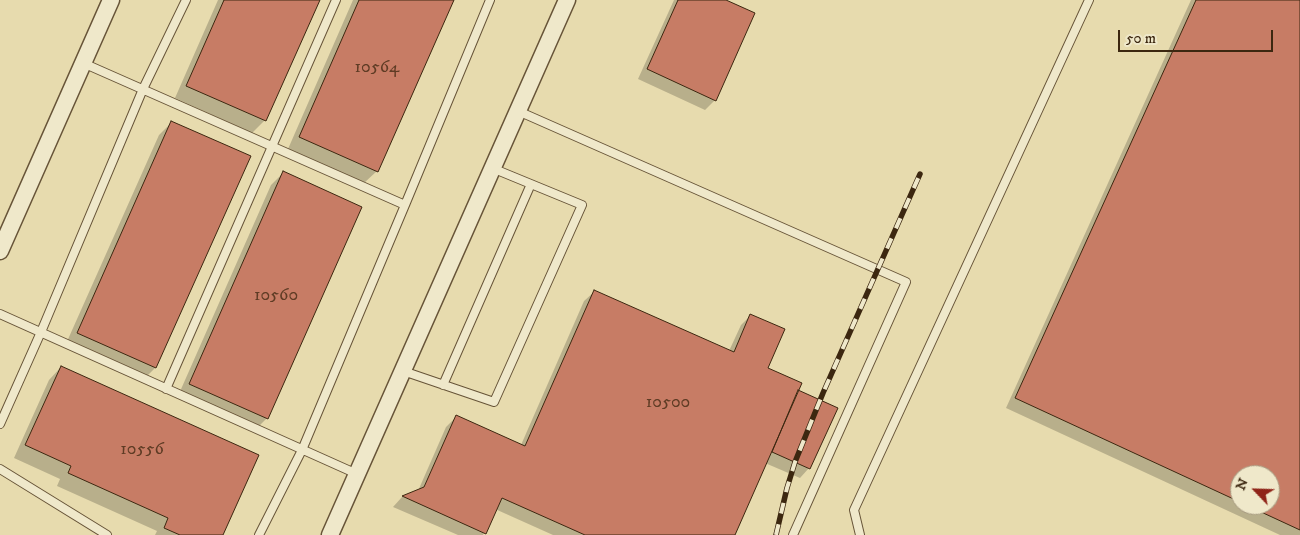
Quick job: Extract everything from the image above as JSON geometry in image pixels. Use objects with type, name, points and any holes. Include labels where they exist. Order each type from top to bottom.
[{"type":"street","points":[[0,252],[111,0]]},
{"type":"street","points":[[330,535],[567,0]]},
{"type":"lane","points":[[0,424],[41,332],[143,89],[186,0]]},
{"type":"lane","points":[[166,389],[336,0]]},
{"type":"lane","points":[[259,535],[302,450],[490,0]]},
{"type":"lane","points":[[860,535],[854,510],[1089,0]]},
{"type":"lane","points":[[83,63],[405,205]]},
{"type":"lane","points":[[518,111],[906,282],[793,535]]},
{"type":"lane","points":[[402,371],[494,402],[582,205],[492,168]]},
{"type":"lane","points":[[442,385],[532,184]]},
{"type":"lane","points":[[0,314],[357,474]]},
{"type":"lane","points":[[0,470],[107,535]]},
{"type":"building","points":[[224,0],[320,0],[266,121],[186,86]]},
{"type":"building","points":[[359,0],[454,0],[378,172],[299,137]]},
{"type":"building","points":[[678,0],[726,0],[755,13],[716,101],[647,69]]},
{"type":"building","points":[[1196,0],[1300,0],[1300,530],[1268,515],[1280,515],[1280,465],[1230,465],[1230,497],[1015,398]]},
{"type":"building","points":[[171,121],[251,156],[156,368],[77,333]]},
{"type":"building","points":[[283,171],[362,207],[268,419],[189,384]]},
{"type":"building","points":[[594,290],[734,352],[750,314],[785,329],[768,368],[802,383],[735,535],[585,535],[502,498],[486,534],[402,496],[424,487],[456,415],[525,446]]},
{"type":"building","points":[[61,366],[259,455],[223,535],[180,535],[164,528],[168,518],[68,473],[71,466],[25,445]]},
{"type":"building","points":[[798,390],[838,408],[810,469],[772,452]]},
{"type":"railway","points":[[776,535],[795,462],[823,393],[920,174]]}]
